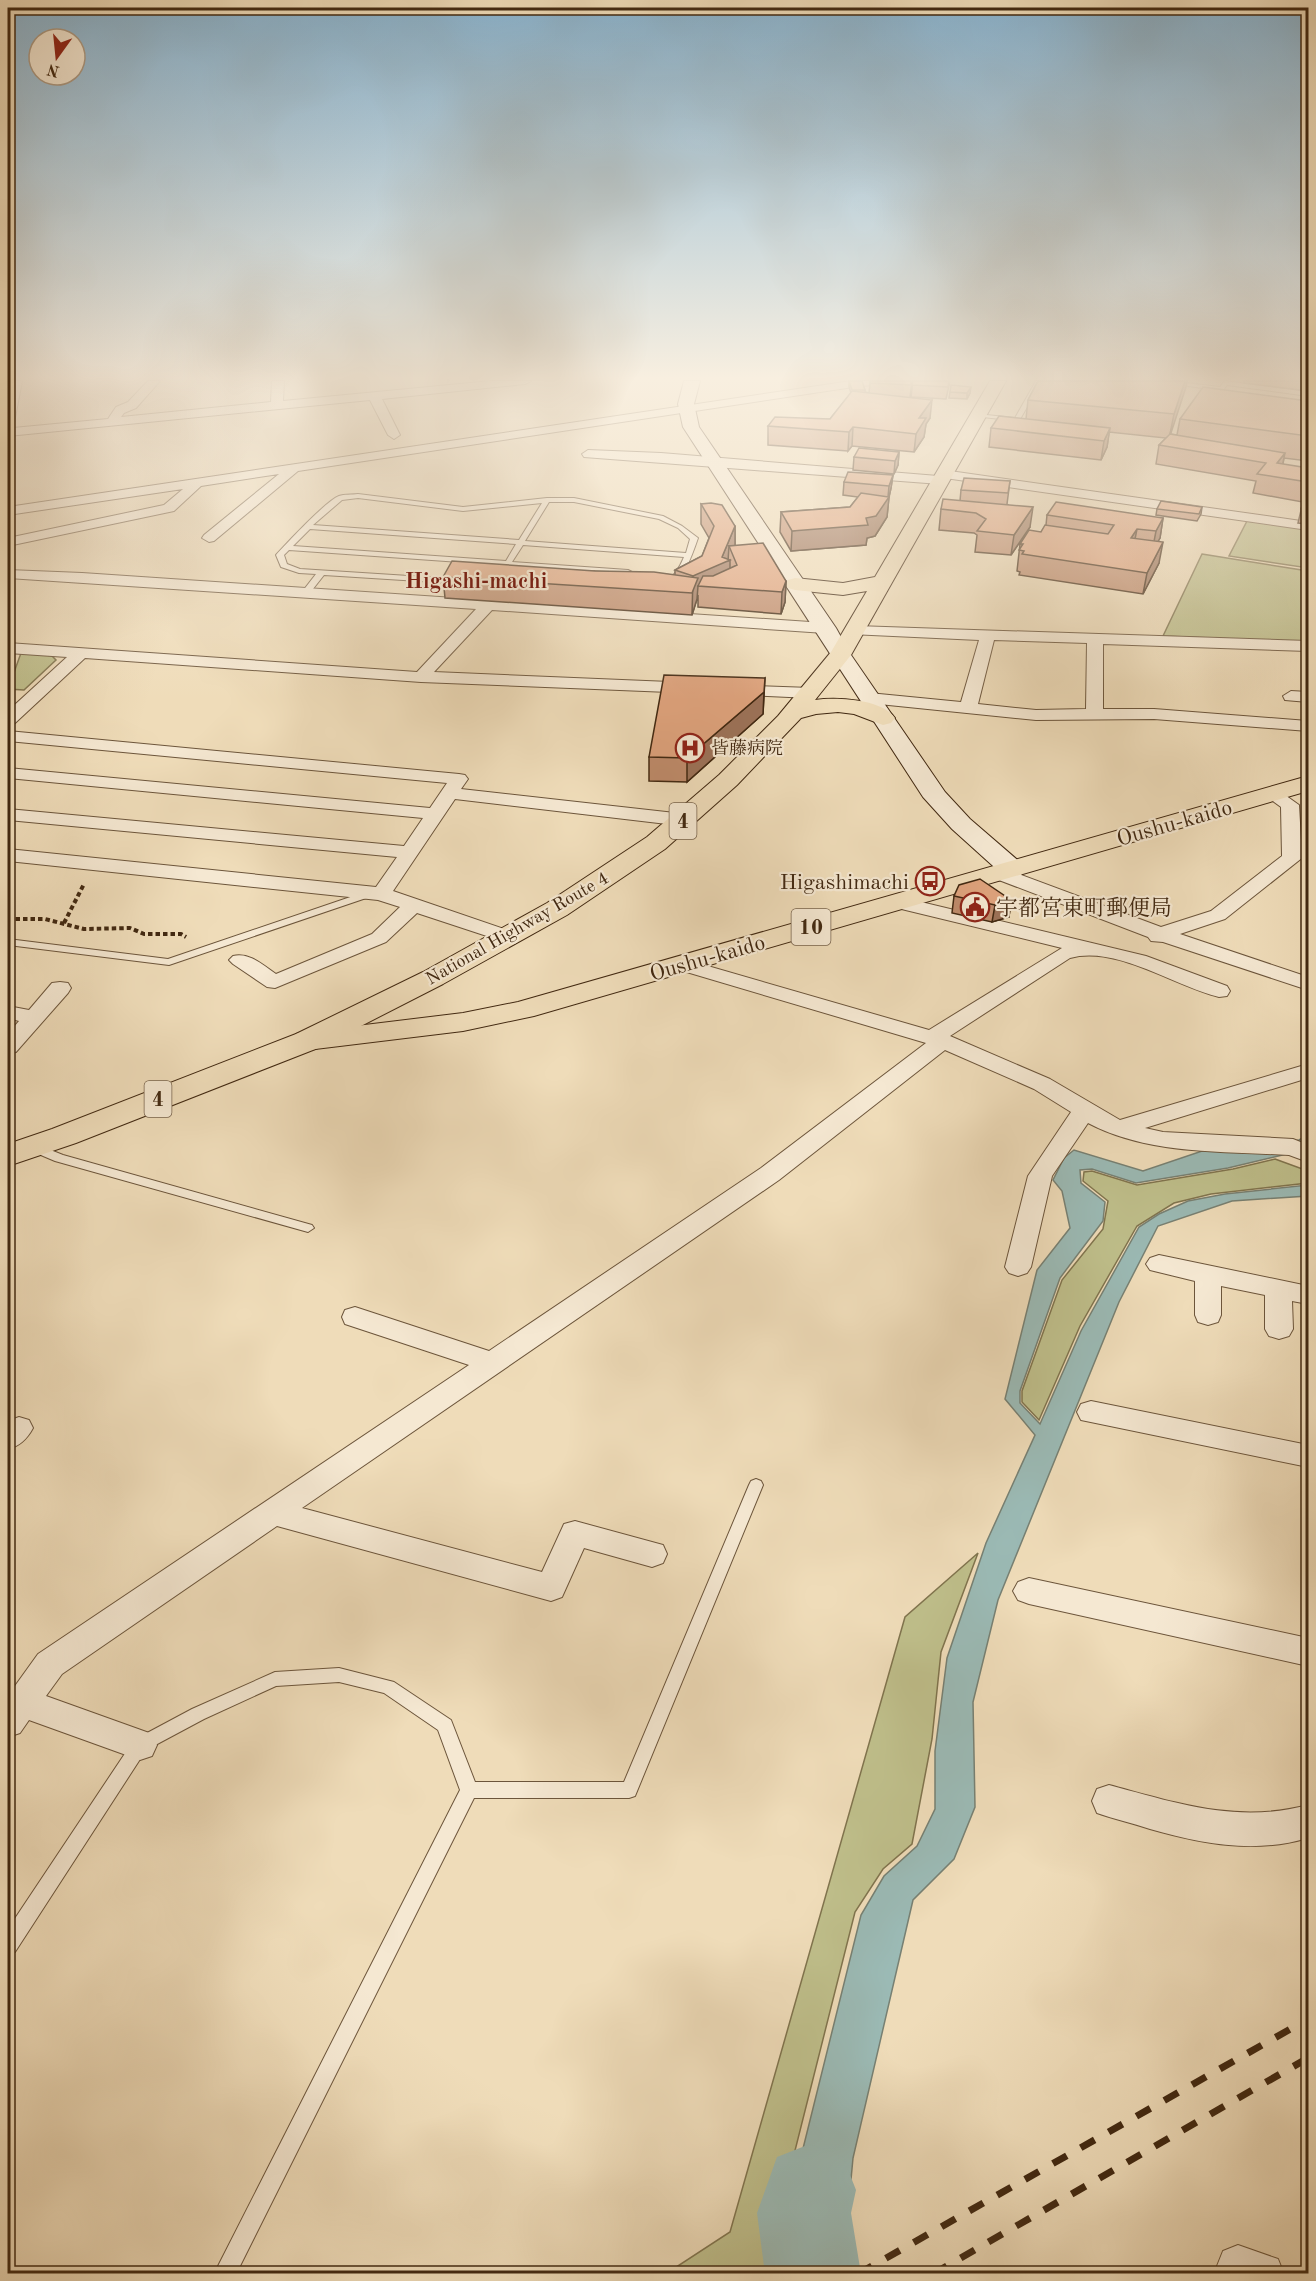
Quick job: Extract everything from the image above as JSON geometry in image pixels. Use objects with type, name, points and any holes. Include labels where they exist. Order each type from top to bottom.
[{"type":"main road","name":"National Highway Route 4","points":[[307,1041],[509,937],[605,879],[684,820],[759,750],[811,693],[840,655],[856,631],[936,487]]},
{"type":"main road","points":[[795,584],[843,589],[867,587],[883,582]]},
{"type":"main road","points":[[793,713],[828,704],[852,706],[882,717]]},
{"type":"main road","name":"Oushu-kaido","points":[[307,1041],[463,1022],[534,1007],[1308,783]]},
{"type":"main road","name":"4","points":[[20,1151],[307,1041]]},
{"type":"street","points":[[8,511],[162,487]]},
{"type":"street","points":[[8,542],[168,508],[192,487]]},
{"type":"street","points":[[209,538],[270,487]]},
{"type":"street","points":[[731,487],[936,797],[1005,871],[1160,934],[1308,984]]},
{"type":"street","points":[[1057,487],[1199,512],[1308,526]]},
{"type":"street","points":[[8,574],[82,577],[825,628]]},
{"type":"street","points":[[421,677],[488,605]]},
{"type":"street","points":[[856,631],[1308,646]]},
{"type":"street","points":[[968,708],[988,635]]},
{"type":"street","points":[[1094,714],[1095,639]]},
{"type":"street","points":[[8,648],[421,677],[811,693]]},
{"type":"street","points":[[8,720],[80,654]]},
{"type":"street","points":[[1291,696],[1308,697]]},
{"type":"street","points":[[869,698],[1036,715],[1154,714],[1308,726]]},
{"type":"street","points":[[8,736],[459,779],[410,852],[377,893]]},
{"type":"street","points":[[8,773],[435,814]]},
{"type":"street","points":[[450,793],[684,820]]},
{"type":"street","points":[[1138,960],[1160,934],[1218,915],[1292,858],[1290,805],[1272,794]]},
{"type":"street","points":[[8,814],[410,852]]},
{"type":"street","points":[[8,855],[377,893],[509,937]]},
{"type":"street","points":[[896,902],[1138,960],[1219,991]]},
{"type":"street","points":[[237,950],[275,982],[379,938],[414,905]]},
{"type":"street","points":[[140,1745],[12,1708],[50,1664],[770,1174],[938,1040],[1063,954],[1087,947]]},
{"type":"street","points":[[680,964],[938,1040],[1042,1084],[1118,1128],[1163,1140],[1293,1147],[1308,1154]]},
{"type":"street","points":[[8,1047],[60,988]]},
{"type":"street","points":[[8,1012],[34,1018]]},
{"type":"street","points":[[1118,1128],[1308,1071]]},
{"type":"street","points":[[1018,1267],[1040,1176],[1084,1110]]},
{"type":"street","points":[[1159,1264],[1308,1295]]},
{"type":"street","points":[[1208,1274],[1208,1315]]},
{"type":"street","points":[[1278,1289],[1279,1329]]},
{"type":"street","points":[[355,1317],[491,1362]]},
{"type":"street","points":[[1091,1412],[1308,1456]]},
{"type":"street","points":[[274,1513],[551,1588],[575,1533],[652,1554]]},
{"type":"street","points":[[1029,1591],[1308,1652]]},
{"type":"street","points":[[1109,1801],[1230,1831],[1288,1830],[1308,1822]]},
{"type":"lane","points":[[358,496],[463,509],[547,500],[574,500],[661,518],[680,526],[694,538],[680,576],[660,588],[626,592],[299,571],[284,565],[280,555],[306,527],[340,498],[358,496]]},
{"type":"lane","points":[[496,583],[547,500]]},
{"type":"lane","points":[[306,527],[689,555]]},
{"type":"lane","points":[[286,548],[634,573]]},
{"type":"lane","points":[[306,592],[322,572]]},
{"type":"lane","points":[[669,575],[680,576]]},
{"type":"lane","points":[[8,942],[169,962],[237,950],[377,893]]},
{"type":"lane","points":[[20,1151],[59,1158],[308,1228]]},
{"type":"lane","points":[[469,1790],[629,1790],[756,1485]]},
{"type":"lane","points":[[8,1945],[140,1745],[198,1714],[274,1679],[339,1675],[388,1687],[445,1725],[469,1790],[224,2274]]},
{"type":"path","points":[[64,924],[87,878]]},
{"type":"path","points":[[8,919],[45,919],[84,929],[130,928],[144,934],[181,934],[192,940],[237,950]]},
{"type":"green space","points":[[1247,521],[1308,529],[1308,568],[1229,556]]},
{"type":"green space","points":[[1202,554],[1308,571],[1308,642],[1163,636]]},
{"type":"green space","points":[[21,653],[51,655],[56,660],[24,690],[8,689]]},
{"type":"green space","points":[[1275,1159],[1308,1171],[1308,1183],[1211,1194],[1174,1203],[1137,1226],[1080,1326],[1039,1420],[1022,1402],[1022,1391],[1062,1280],[1103,1229],[1108,1201],[1083,1181],[1084,1172],[1092,1171],[1137,1185],[1233,1169]]},
{"type":"green space","points":[[978,1553],[941,1652],[932,1739],[912,1844],[883,1869],[855,1912],[775,2230],[779,2273],[667,2273],[730,2232],[905,1617]]},
{"type":"water","points":[[1308,1135],[1308,1149],[1228,1168],[1136,1183],[1092,1169],[1080,1170],[1081,1183],[1105,1202],[1103,1221],[1060,1278],[1020,1391],[1020,1403],[1040,1424],[1081,1331],[1139,1227],[1159,1214],[1188,1201],[1225,1194],[1308,1185],[1308,1196],[1232,1201],[1158,1226],[1119,1302],[998,1600],[973,1702],[975,1807],[954,1859],[913,1900],[853,2158],[845,2244],[794,2273],[783,2229],[861,1915],[884,1876],[917,1846],[935,1809],[935,1751],[947,1658],[986,1543],[1035,1435],[1005,1399],[1037,1270],[1070,1228],[1062,1191],[1053,1180],[1064,1158],[1074,1150],[1143,1171],[1208,1149],[1254,1148],[1299,1140]]},
{"type":"building","points":[[962,487],[1009,487],[1008,493],[961,490]]},
{"type":"building","points":[[861,493],[889,497],[876,516],[866,518],[868,525],[792,531],[781,512],[850,507]]},
{"type":"building","points":[[943,499],[1033,507],[1014,535],[977,531],[986,519],[976,513],[941,509]]},
{"type":"building","points":[[1304,499],[1308,500],[1308,510],[1301,509]]},
{"type":"building","points":[[1161,501],[1202,507],[1199,514],[1157,509]]},
{"type":"building","points":[[1056,502],[1163,518],[1156,531],[1137,529],[1131,538],[1163,542],[1147,573],[1022,554],[1024,551],[1019,550],[1023,544],[1020,544],[1029,530],[1041,532],[1045,525],[1108,534],[1114,525],[1047,515]]},
{"type":"building","points":[[701,504],[722,505],[735,526],[722,557],[730,560],[693,576],[675,570],[702,556],[714,526]]},
{"type":"building","points":[[763,543],[786,581],[782,592],[698,586],[703,576],[713,576],[737,565],[729,546]]},
{"type":"building","points":[[452,561],[595,571],[654,572],[698,578],[692,593],[443,577]]},
{"type":"building","points":[[664,675],[765,678],[764,692],[687,758],[649,757]]},
{"type":"building","points":[[980,879],[1011,900],[995,905],[954,896],[959,885]]},
{"type":"waterway","points":[[810,2190],[804,2213],[813,2274]]},
{"type":"railway","points":[[858,2274],[1308,2019]]},
{"type":"railway","points":[[933,2274],[1308,2058]]},
{"type":"place","name":"皆藤病院","points":[[690,748]]},
{"type":"place","name":"Higashimachi","points":[[930,881]]},
{"type":"place","name":"宇都宮東町郵便局","points":[[975,907]]},
{"type":"district","name":"Higashi-machi","points":[[476,580]]}]
